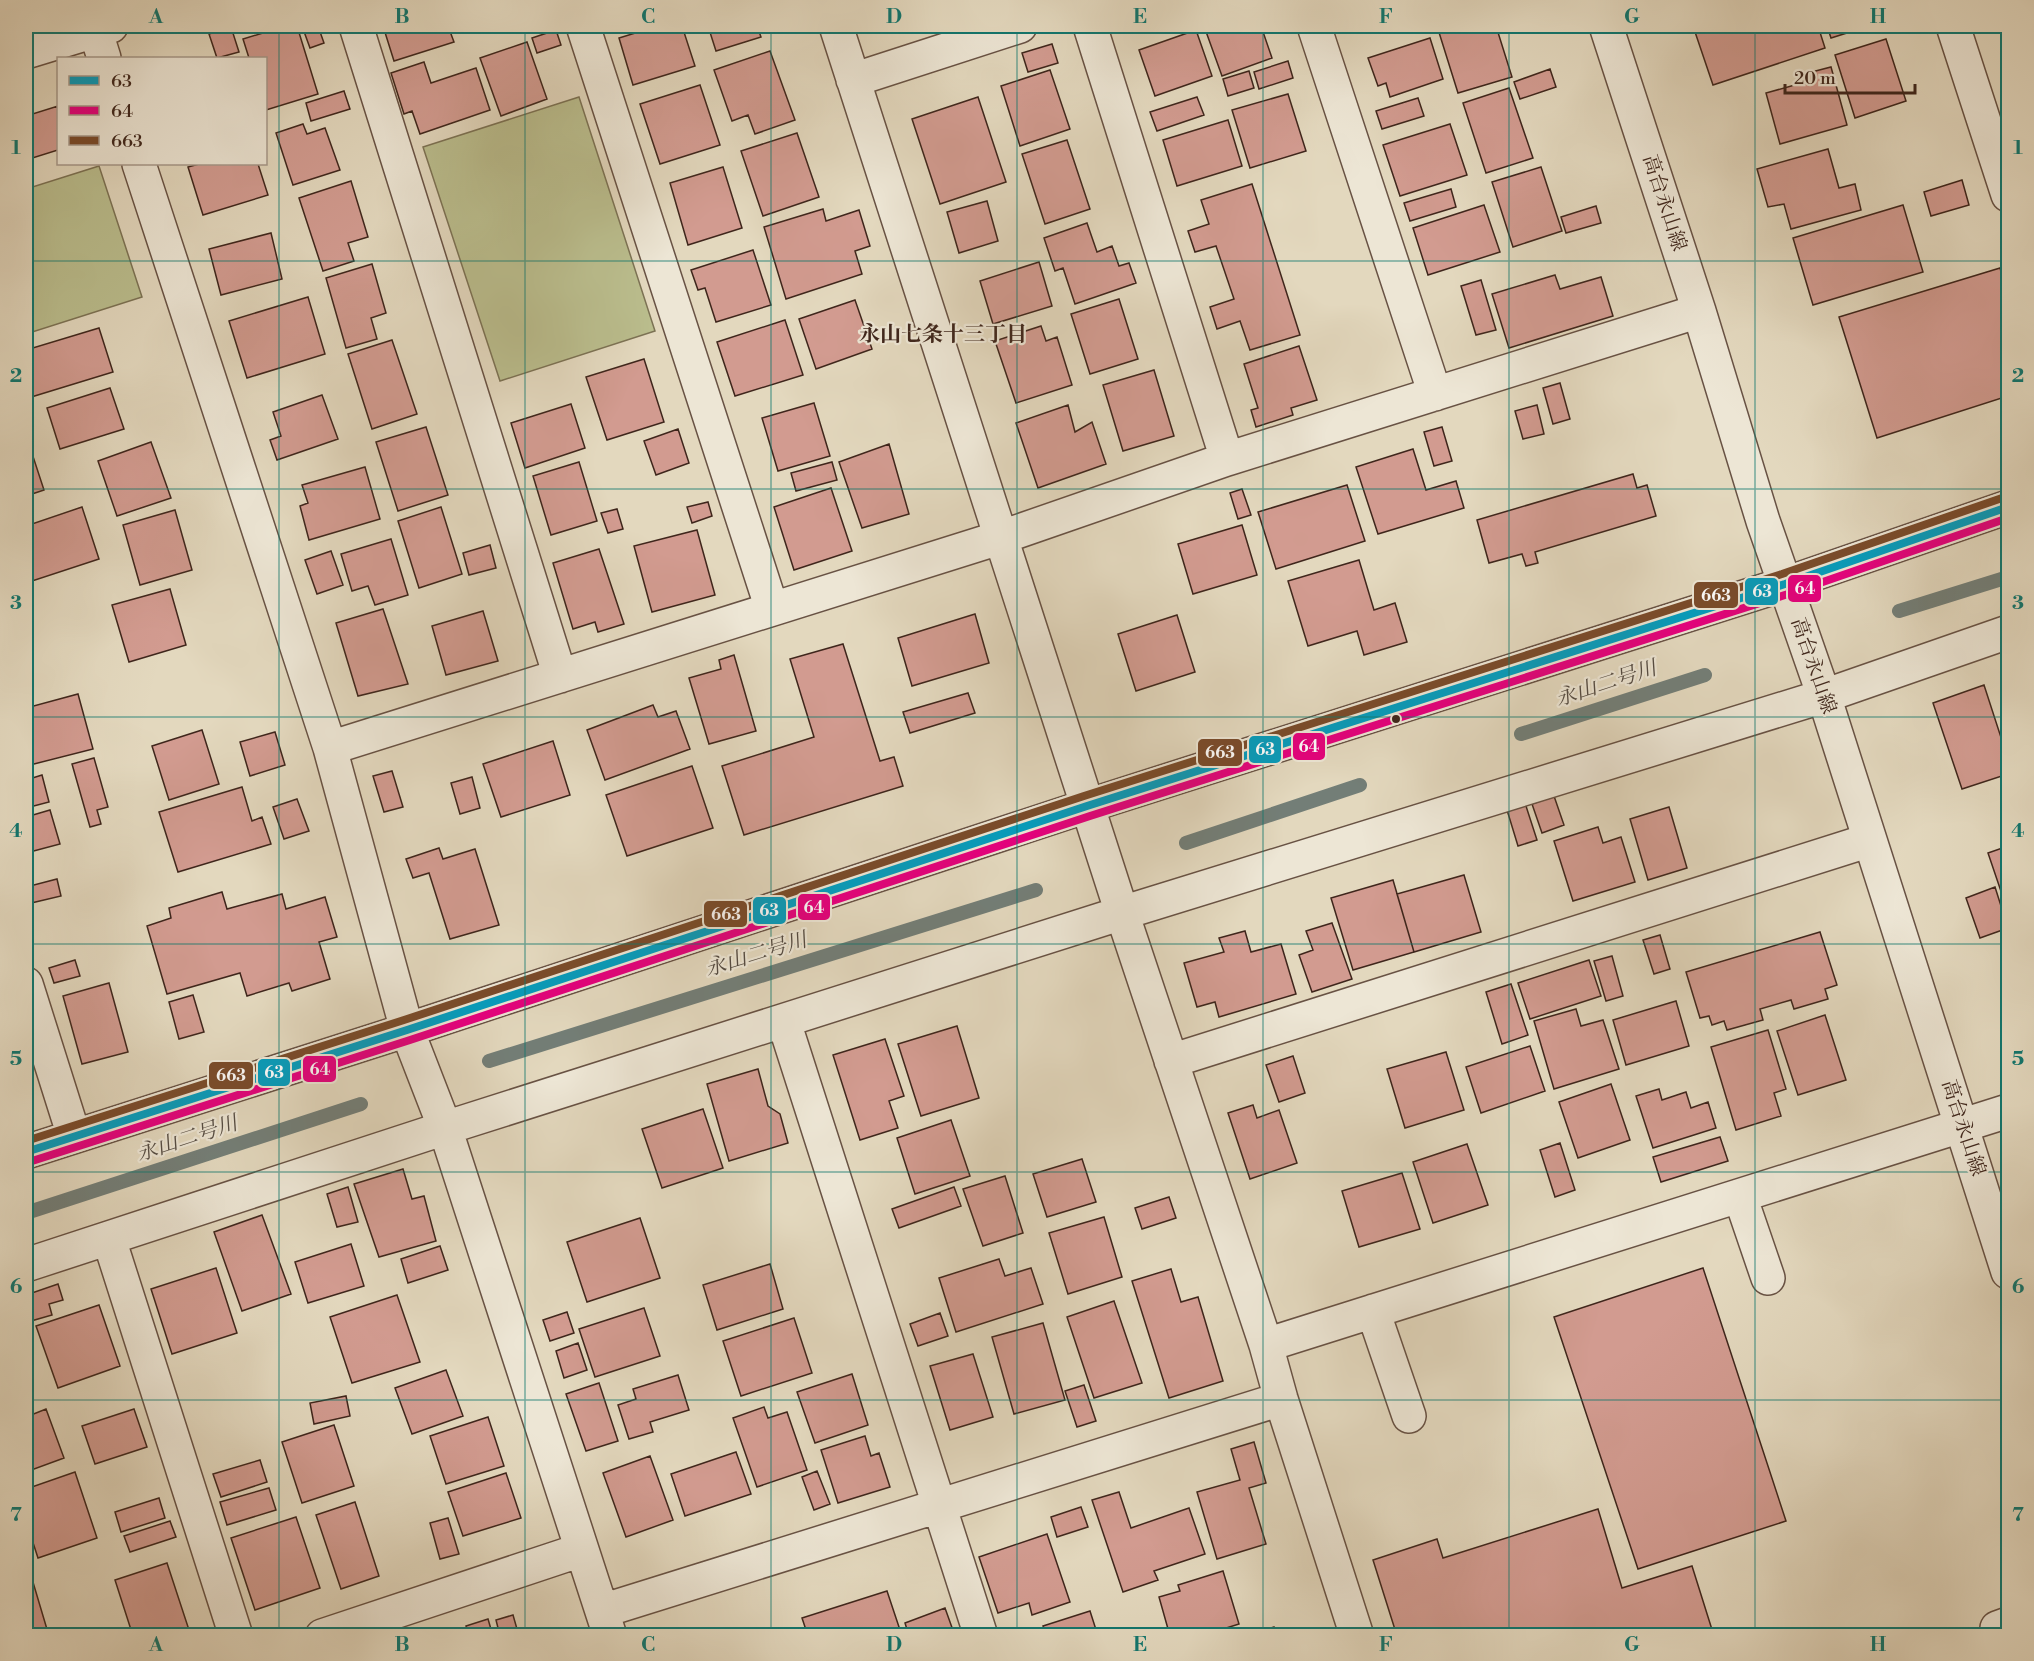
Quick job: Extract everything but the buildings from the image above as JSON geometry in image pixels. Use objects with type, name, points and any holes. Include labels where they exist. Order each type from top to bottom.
[{"type":"street","points":[[357,26],[560,676]]},
{"type":"street","points":[[583,26],[772,609]]},
{"type":"street","points":[[836,26],[1122,913],[1266,1344],[1281,1399],[1357,1635]]},
{"type":"street","points":[[853,80],[1020,26]]},
{"type":"street","points":[[1090,26],[1227,459]]},
{"type":"street","points":[[1314,26],[1435,394]]},
{"type":"street","name":"高台永山線","points":[[1606,26],[1699,312],[1763,521],[1824,696],[2008,1272]]},
{"type":"street","points":[[1953,26],[2008,195]]},
{"type":"street","points":[[26,52],[101,35]]},
{"type":"street","points":[[139,165],[330,748],[407,1030],[445,1128],[606,1623],[939,1505],[1281,1399]]},
{"type":"street","points":[[330,748],[1002,537],[1227,459],[1699,312]]},
{"type":"street","points":[[26,1152],[407,1030],[1088,806],[1785,584],[2008,507]]},
{"type":"street","points":[[26,1265],[445,1128],[1122,913],[1824,696],[2008,632]]},
{"type":"street","points":[[1171,1061],[1870,840]]},
{"type":"street","points":[[26,984],[74,1136]]},
{"type":"street","points":[[784,1022],[981,1635]]},
{"type":"street","points":[[1266,1344],[2008,1111]]},
{"type":"street","points":[[1740,1196],[1768,1278]]},
{"type":"street","points":[[109,1239],[236,1635]]},
{"type":"street","points":[[1373,1311],[1409,1416]]},
{"type":"street","points":[[322,1635],[581,1550]]},
{"type":"green space","points":[[579,97],[655,331],[500,381],[423,147]]},
{"type":"green space","points":[[99,166],[142,297],[26,334],[26,189]]},
{"type":"waterway","name":"永山二号川","points":[[1899,611],[2008,577]]},
{"type":"waterway","name":"永山二号川","points":[[1521,734],[1705,675]]},
{"type":"waterway","name":"永山二号川","points":[[1186,843],[1360,785]]},
{"type":"waterway","name":"永山二号川","points":[[489,1061],[1036,890]]},
{"type":"waterway","name":"永山二号川","points":[[26,1213],[361,1104]]},
{"type":"transit line","name":"663","points":[[26,1141],[404,1020],[1084,796],[1782,574],[2005,497]]},
{"type":"transit line","name":"63","points":[[26,1152],[407,1030],[1087,806],[1785,584],[2008,507]]},
{"type":"transit line","name":"64","points":[[29,1162],[410,1040],[1090,816],[1788,594],[2008,518]]},
{"type":"district","name":"永山七条十三丁目","points":[[943,335]]}]
